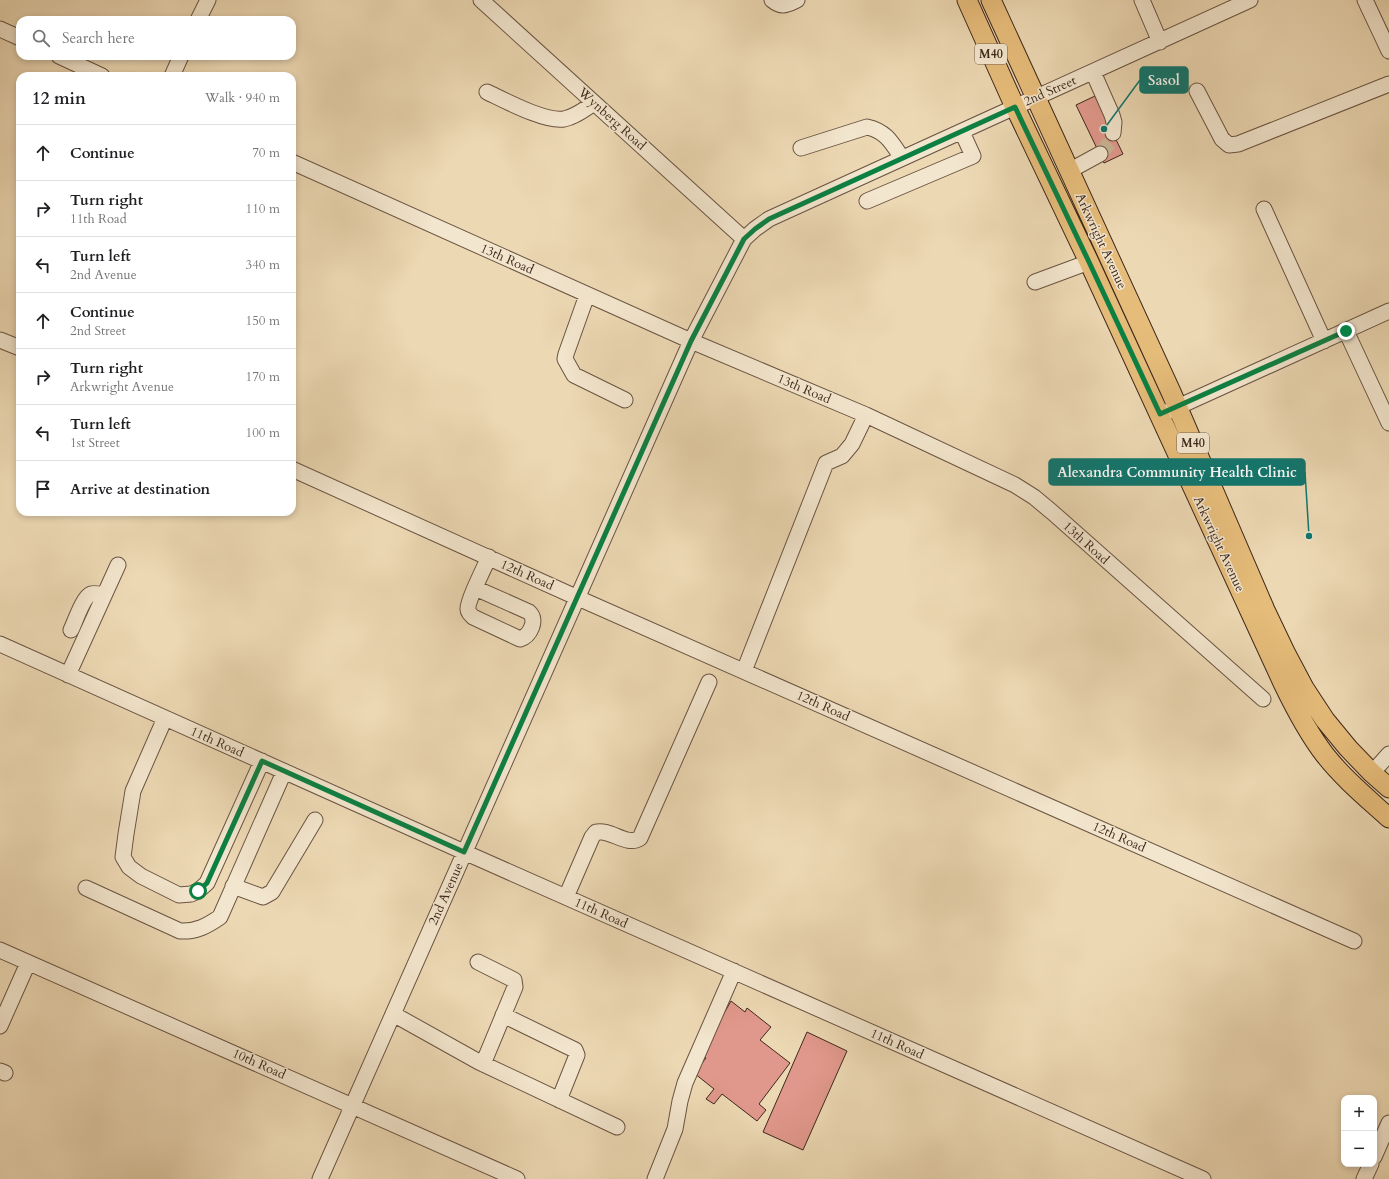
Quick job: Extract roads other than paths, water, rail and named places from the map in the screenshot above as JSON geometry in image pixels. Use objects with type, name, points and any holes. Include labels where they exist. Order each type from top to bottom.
[{"type":"main road","name":"Arkwright Avenue","points":[[967,0],[1015,107],[1160,414],[1279,676],[1298,712],[1326,755],[1360,792],[1389,818]]},
{"type":"main road","name":"Arkwright Avenue","points":[[991,0],[1177,406],[1265,610],[1304,688],[1325,720],[1348,748],[1372,773]]},
{"type":"main road","points":[[1372,773],[1389,788]]},
{"type":"street","points":[[200,16],[208,0]]},
{"type":"street","name":"Wynberg Road","points":[[480,0],[744,239]]},
{"type":"street","points":[[772,0],[778,5],[785,5],[797,0]]},
{"type":"street","points":[[1142,0],[1160,42]]},
{"type":"street","name":"2nd Street","points":[[744,239],[769,219],[1250,0]]},
{"type":"street","points":[[1365,0],[1389,51]]},
{"type":"street","points":[[0,29],[16,36]]},
{"type":"street","points":[[68,60],[93,72]]},
{"type":"street","points":[[174,72],[179,60]]},
{"type":"street","points":[[1093,72],[1112,115],[1114,122],[1113,133]]},
{"type":"street","points":[[1197,91],[1222,139],[1229,145],[1238,144],[1389,84]]},
{"type":"street","points":[[487,92],[543,117],[554,120],[566,118],[594,103]]},
{"type":"street","points":[[801,148],[867,127],[876,129],[884,134],[902,158]]},
{"type":"street","points":[[867,201],[973,156],[962,132]]},
{"type":"street","points":[[1069,171],[1100,154]]},
{"type":"street","name":"13th Road","points":[[296,164],[691,341],[866,415],[1015,485],[1034,497],[1263,700]]},
{"type":"street","points":[[1264,209],[1324,341]]},
{"type":"street","name":"2nd Avenue","points":[[320,1179],[691,341],[744,239]]},
{"type":"street","points":[[1034,282],[1089,262]]},
{"type":"street","points":[[587,295],[566,354],[566,360],[574,375],[625,400]]},
{"type":"street","points":[[1160,414],[1389,311]]},
{"type":"street","points":[[1346,331],[1389,423]]},
{"type":"street","points":[[0,340],[16,346]]},
{"type":"street","points":[[744,671],[826,463],[842,456],[852,444],[866,415]]},
{"type":"street","name":"12th Road","points":[[296,471],[578,598],[1354,941]]},
{"type":"street","points":[[475,588],[489,558]]},
{"type":"street","points":[[68,675],[118,565]]},
{"type":"street","points":[[71,630],[85,599],[93,593],[104,595]]},
{"type":"street","name":"11th Road","points":[[0,644],[284,772],[1203,1179]]},
{"type":"street","points":[[566,897],[592,837],[596,832],[601,831],[630,841],[635,841],[640,838],[709,682]]},
{"type":"street","points":[[165,718],[133,791],[123,857],[128,867],[141,876],[178,895],[191,894],[198,891],[207,883],[262,761]]},
{"type":"street","points":[[1372,773],[1389,754]]},
{"type":"street","points":[[86,888],[180,931],[189,932],[198,930],[209,924],[220,917],[284,772]]},
{"type":"street","points":[[233,886],[263,897],[272,892],[315,820]]},
{"type":"street","name":"10th Road","points":[[0,950],[517,1179]]},
{"type":"street","points":[[478,962],[514,980],[515,987],[483,1064]]},
{"type":"street","points":[[0,1026],[28,963]]},
{"type":"street","points":[[655,1179],[675,1129],[680,1100],[685,1083],[734,971]]},
{"type":"street","points":[[392,1014],[483,1064],[617,1127]]},
{"type":"street","points":[[503,1015],[575,1050],[576,1056],[559,1100]]},
{"type":"street","points":[[1377,1150],[1389,1123]]},
{"type":"street","points":[[1364,1179],[1370,1167]]},
{"type":"tunnel","points":[[1100,154],[1111,141],[1113,133]]},
{"type":"place","name":"Sasol","points":[[1104,129]]},
{"type":"place","name":"Alexandra Community Health Clinic","points":[[1309,536]]}]
